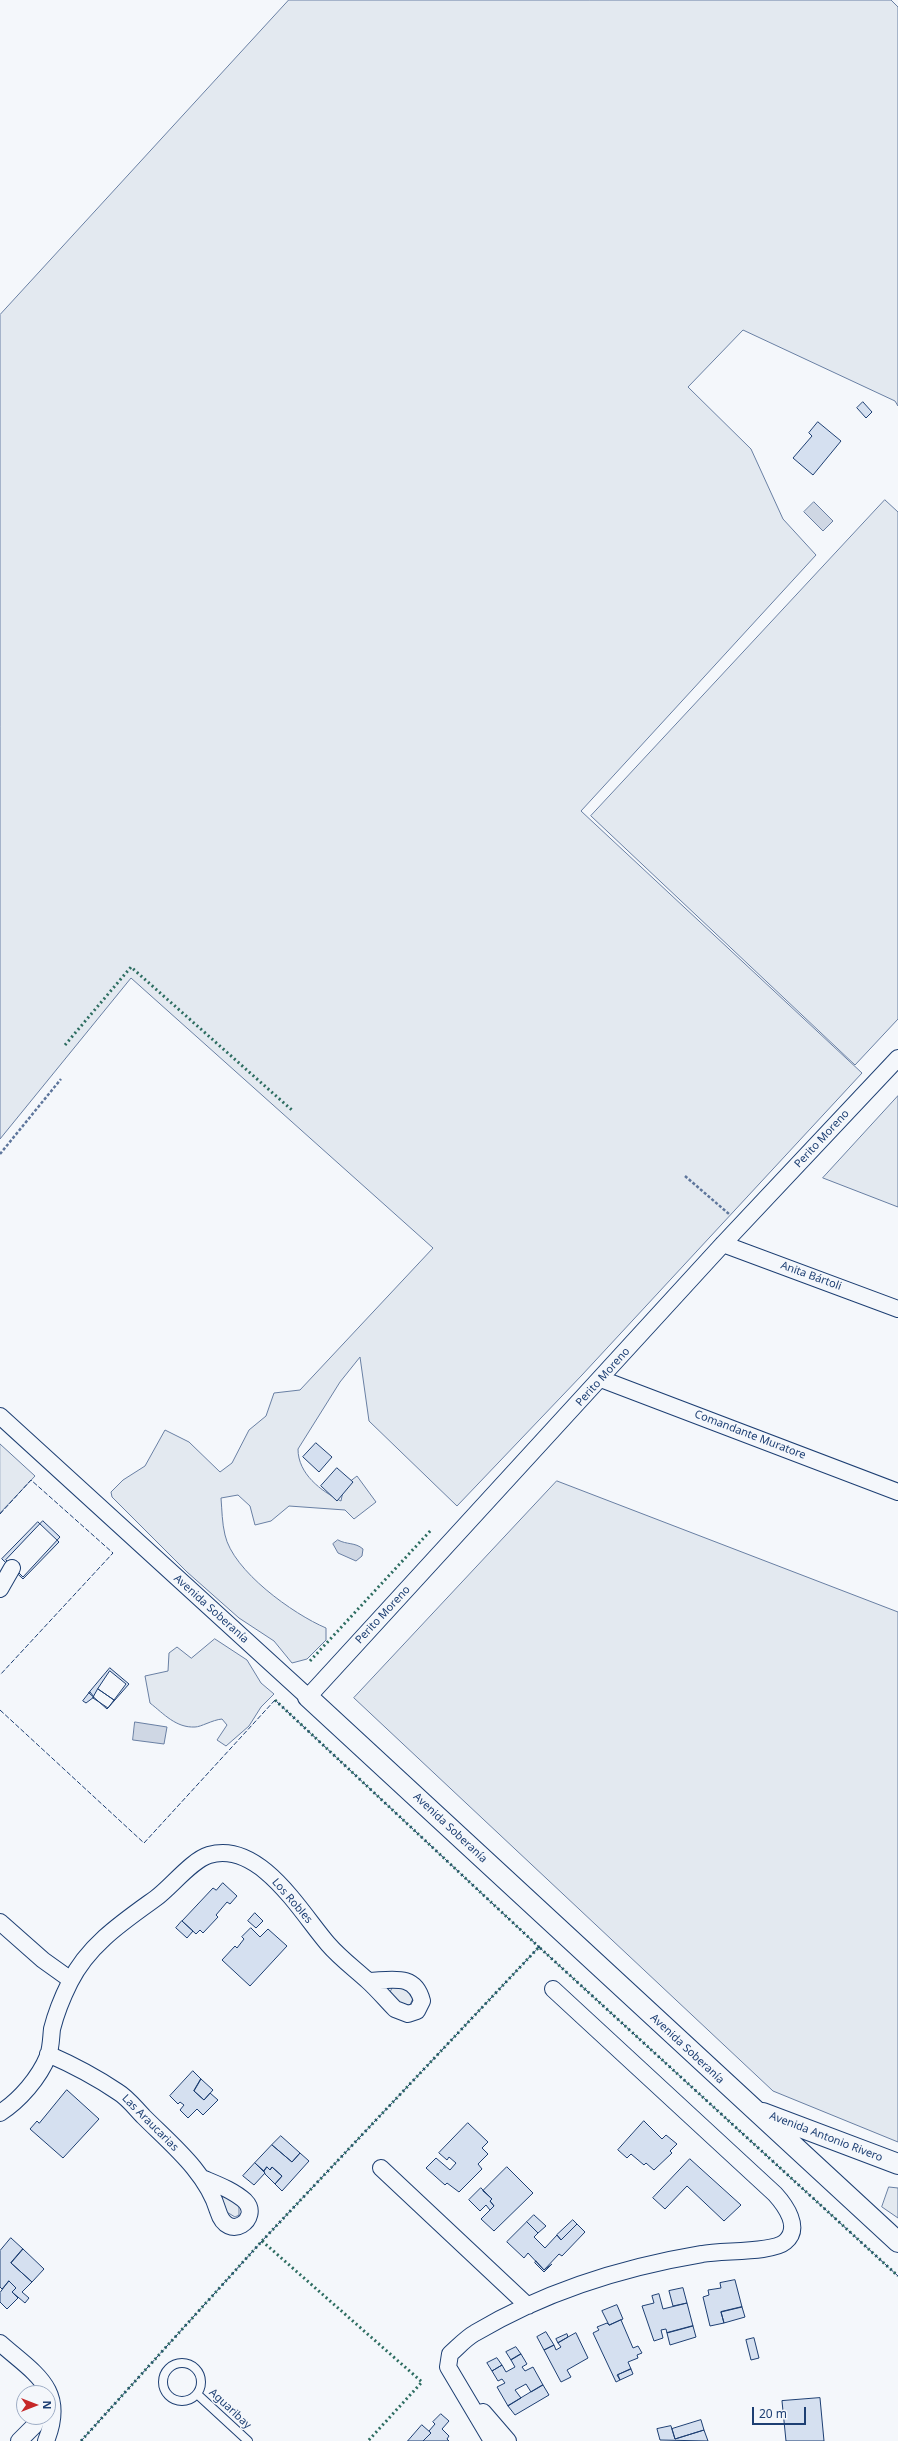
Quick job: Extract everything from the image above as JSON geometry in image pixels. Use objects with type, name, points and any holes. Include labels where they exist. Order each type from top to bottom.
[{"type":"street","name":"Perito Moreno","points":[[308,1697],[601,1379],[723,1244],[898,1058]]},
{"type":"street","name":"Anita Bártoli","points":[[723,1244],[898,1309]]},
{"type":"street","name":"Comandante Muratore","points":[[601,1379],[898,1492]]},
{"type":"street","name":"Avenida Soberanía","points":[[0,1416],[308,1697],[753,2110],[898,2242]]},
{"type":"street","points":[[0,1589],[12,1568]]},
{"type":"street","name":"Los Robles","points":[[71,1980],[94,1947],[124,1921],[167,1890],[200,1859],[210,1854],[229,1854],[247,1859],[268,1873],[288,1893],[329,1945],[369,1981]]},
{"type":"street","points":[[0,1922],[43,1960],[71,1980],[53,2028],[48,2054],[40,2073],[21,2095],[0,2113]]},
{"type":"street","points":[[492,2441],[448,2367],[450,2354],[474,2334],[528,2306],[599,2279],[653,2264],[704,2253],[774,2247],[786,2241],[792,2229],[786,2206],[775,2194],[552,1989]]},
{"type":"street","name":"Las Araucarias","points":[[48,2054],[80,2069],[120,2093],[202,2178]]},
{"type":"street","name":"Avenida Antonio Rivero","points":[[753,2110],[898,2164]]},
{"type":"street","points":[[381,2168],[528,2306]]},
{"type":"street","points":[[0,2343],[40,2385]]},
{"type":"street","points":[[457,2381],[508,2441]]},
{"type":"street","points":[[19,2441],[34,2425]]},
{"type":"street","points":[[46,2441],[52,2425]]},
{"type":"lane","points":[[187,2364],[192,2366],[197,2370],[201,2382],[197,2394],[187,2400],[175,2399],[170,2396],[164,2386],[166,2373],[175,2365],[187,2364]]},
{"type":"lane","name":"Aguaribay","points":[[197,2394],[248,2441]]},
{"type":"path","points":[[0,1154],[61,1079]]},
{"type":"path","points":[[685,1176],[742,1224]]},
{"type":"shaded area","points":[[289,0],[891,0],[898,7],[898,406],[895,401],[743,330],[688,387],[751,449],[783,519],[816,555],[581,811],[862,1073],[582,1375],[457,1506],[369,1421],[360,1357],[340,1382],[298,1449],[299,1458],[306,1474],[326,1492],[341,1501],[344,1486],[357,1476],[376,1502],[354,1519],[345,1510],[289,1506],[271,1521],[255,1525],[250,1506],[238,1495],[221,1498],[225,1535],[230,1549],[240,1563],[266,1590],[297,1613],[326,1628],[326,1640],[307,1659],[292,1663],[274,1641],[239,1618],[187,1572],[112,1497],[111,1492],[123,1480],[145,1466],[165,1430],[189,1442],[220,1472],[232,1463],[249,1430],[266,1416],[274,1393],[300,1390],[433,1248],[131,978],[0,1139],[0,315]]},
{"type":"shaded area","points":[[885,500],[898,512],[898,1019],[855,1065],[591,816]]},
{"type":"shaded area","points":[[814,502],[833,521],[823,531],[804,512]]},
{"type":"shaded area","points":[[898,1096],[898,1207],[823,1178]]},
{"type":"shaded area","points":[[0,1444],[35,1476],[0,1513]]},
{"type":"shaded area","points":[[557,1481],[898,1612],[898,2142],[773,2091],[354,1698]]},
{"type":"shaded area","points":[[338,1540],[345,1543],[354,1544],[363,1549],[362,1556],[356,1561],[338,1553],[333,1544]]},
{"type":"shaded area","points":[[215,1639],[247,1660],[261,1683],[274,1694],[261,1707],[249,1726],[226,1746],[217,1740],[227,1725],[222,1719],[195,1727],[188,1727],[176,1723],[150,1703],[145,1676],[168,1671],[169,1653],[177,1647],[191,1658]]},
{"type":"shaded area","points":[[135,1722],[167,1727],[164,1744],[133,1740]]},
{"type":"shaded area","points":[[398,1986],[405,1988],[414,1996],[410,2005],[398,2001],[390,1992],[392,1988]]},
{"type":"shaded area","points":[[889,2187],[898,2188],[898,2218],[882,2207]]},
{"type":"shaded area","points":[[222,2195],[239,2205],[239,2215],[235,2217],[225,2211],[220,2198]]},
{"type":"building","points":[[863,402],[872,412],[866,418],[857,408]]},
{"type":"building","points":[[818,422],[841,441],[813,475],[793,458],[812,436],[809,433]]},
{"type":"building","points":[[316,1443],[332,1457],[319,1472],[303,1457]]},
{"type":"building","points":[[337,1468],[353,1482],[337,1501],[321,1486]]},
{"type":"building","points":[[43,1521],[60,1537],[23,1577],[6,1560]]},
{"type":"building","points":[[38,1522],[59,1542],[23,1579],[2,1559]]},
{"type":"building","points":[[110,1668],[129,1684],[107,1709],[89,1693]]},
{"type":"building","points":[[110,1671],[126,1684],[114,1700],[98,1689]]},
{"type":"building","points":[[98,1689],[114,1700],[108,1708],[93,1698]]},
{"type":"building","points":[[90,1692],[94,1697],[86,1703],[83,1701]]},
{"type":"building","points":[[223,1883],[237,1896],[230,1904],[227,1902],[216,1915],[218,1917],[203,1933],[200,1930],[196,1934],[182,1921],[213,1888],[216,1890]]},
{"type":"building","points":[[255,1913],[263,1921],[256,1928],[248,1921]]},
{"type":"building","points":[[182,1921],[193,1931],[187,1938],[176,1928]]},
{"type":"building","points":[[251,1928],[260,1937],[268,1929],[287,1946],[250,1986],[222,1960],[235,1946],[237,1948],[244,1939],[242,1937]]},
{"type":"building","points":[[193,2071],[201,2079],[194,2091],[204,2100],[210,2093],[218,2100],[203,2115],[197,2109],[188,2118],[180,2110],[184,2105],[180,2102],[178,2104],[170,2096]]},
{"type":"building","points":[[201,2079],[213,2090],[204,2100],[194,2091]]},
{"type":"building","points":[[67,2090],[99,2119],[63,2158],[30,2129],[37,2121],[39,2123]]},
{"type":"building","points":[[644,2121],[662,2139],[666,2135],[677,2144],[670,2151],[672,2153],[654,2170],[646,2163],[644,2165],[631,2154],[627,2158],[618,2150]]},
{"type":"building","points":[[468,2123],[488,2142],[482,2148],[488,2154],[478,2164],[482,2169],[459,2192],[447,2183],[445,2185],[426,2168],[436,2158],[450,2170],[456,2163],[449,2157],[447,2160],[439,2153]]},
{"type":"building","points":[[281,2136],[300,2153],[292,2162],[272,2145]]},
{"type":"building","points":[[272,2145],[292,2162],[300,2153],[309,2161],[282,2191],[275,2184],[282,2176],[272,2167],[270,2170],[267,2167],[264,2171],[255,2163]]},
{"type":"building","points":[[690,2159],[741,2205],[724,2221],[687,2186],[665,2209],[653,2198]]},
{"type":"building","points":[[255,2163],[265,2173],[254,2185],[243,2176]]},
{"type":"building","points":[[267,2167],[270,2170],[272,2167],[282,2176],[275,2184],[265,2174],[264,2171]]},
{"type":"building","points":[[507,2167],[533,2193],[494,2231],[481,2219],[494,2206],[490,2201],[492,2199],[483,2191]]},
{"type":"building","points":[[481,2188],[492,2199],[490,2201],[494,2206],[490,2210],[486,2205],[480,2211],[469,2200]]},
{"type":"building","points":[[534,2215],[546,2226],[538,2233],[527,2222]]},
{"type":"building","points":[[573,2220],[577,2224],[561,2240],[557,2235]]},
{"type":"building","points":[[527,2222],[538,2233],[534,2237],[545,2248],[557,2235],[561,2240],[577,2224],[585,2232],[562,2256],[559,2254],[544,2270],[528,2253],[524,2258],[507,2242]]},
{"type":"building","points":[[11,2238],[23,2249],[11,2263],[32,2282],[22,2292],[29,2298],[25,2303],[12,2292],[16,2288],[9,2281],[2,2289],[0,2287],[0,2251]]},
{"type":"building","points":[[23,2249],[44,2269],[32,2282],[11,2263]]},
{"type":"building","points":[[536,2261],[544,2270],[552,2264],[544,2272],[535,2263]]},
{"type":"building","points":[[735,2280],[742,2307],[721,2312],[724,2323],[710,2326],[703,2297],[709,2295],[708,2290],[721,2288],[720,2283]]},
{"type":"building","points":[[9,2281],[16,2288],[12,2292],[18,2298],[7,2309],[0,2302],[0,2293]]},
{"type":"building","points":[[683,2288],[687,2303],[673,2306],[669,2291]]},
{"type":"building","points":[[659,2294],[663,2309],[687,2303],[693,2326],[667,2333],[666,2329],[661,2330],[663,2338],[654,2341],[642,2306],[654,2303],[652,2296]]},
{"type":"building","points":[[617,2305],[623,2319],[609,2325],[602,2311]]},
{"type":"building","points":[[742,2307],[745,2317],[724,2323],[721,2312]]},
{"type":"building","points":[[621,2320],[633,2348],[638,2346],[642,2353],[637,2355],[638,2358],[628,2362],[631,2369],[617,2375],[620,2380],[616,2382],[593,2333],[599,2330],[597,2327],[607,2323],[609,2325]]},
{"type":"building","points":[[693,2326],[696,2337],[670,2345],[667,2333]]},
{"type":"building","points":[[546,2332],[554,2345],[544,2350],[537,2337]]},
{"type":"building","points":[[576,2333],[588,2358],[567,2370],[571,2377],[561,2382],[544,2350],[554,2345],[556,2350],[561,2347],[558,2343]]},
{"type":"building","points":[[567,2334],[568,2337],[558,2343],[556,2339]]},
{"type":"building","points":[[754,2338],[759,2358],[751,2360],[746,2340]]},
{"type":"building","points":[[516,2347],[521,2354],[511,2360],[506,2352]]},
{"type":"building","points":[[521,2354],[527,2364],[522,2367],[525,2371],[533,2367],[543,2385],[531,2392],[526,2384],[515,2390],[521,2398],[508,2406],[497,2387],[505,2383],[502,2379],[498,2381],[492,2371],[502,2365],[506,2372],[515,2367],[511,2360]]},
{"type":"building","points":[[497,2358],[502,2365],[492,2371],[487,2363]]},
{"type":"building","points":[[631,2369],[633,2374],[620,2380],[618,2375]]},
{"type":"building","points":[[543,2385],[549,2395],[515,2415],[508,2406]]},
{"type":"building","points":[[820,2398],[824,2441],[786,2441],[782,2401]]},
{"type":"building","points":[[441,2414],[449,2421],[442,2429],[449,2436],[447,2439],[449,2441],[423,2441],[431,2433],[429,2431],[435,2424],[433,2422]]},
{"type":"building","points":[[701,2420],[704,2430],[675,2439],[672,2429]]},
{"type":"building","points":[[422,2425],[431,2433],[423,2441],[408,2441]]},
{"type":"building","points":[[671,2426],[675,2439],[704,2430],[708,2441],[660,2440],[657,2429]]},
{"type":"hedge","points":[[65,1045],[131,967],[293,1111]]},
{"type":"hedge","points":[[310,1661],[432,1529]]},
{"type":"hedge","points":[[275,1700],[540,1948]]},
{"type":"hedge","points":[[81,2441],[262,2241],[539,1947],[898,2276]]},
{"type":"hedge","points":[[262,2241],[422,2382],[368,2441]]},
{"type":"fence","points":[[0,1514],[31,1480],[113,1553],[0,1675]]},
{"type":"fence","points":[[0,1710],[144,1843],[275,1700],[539,1947],[262,2241],[81,2441]]},
{"type":"fence","points":[[539,1947],[898,2276]]}]
